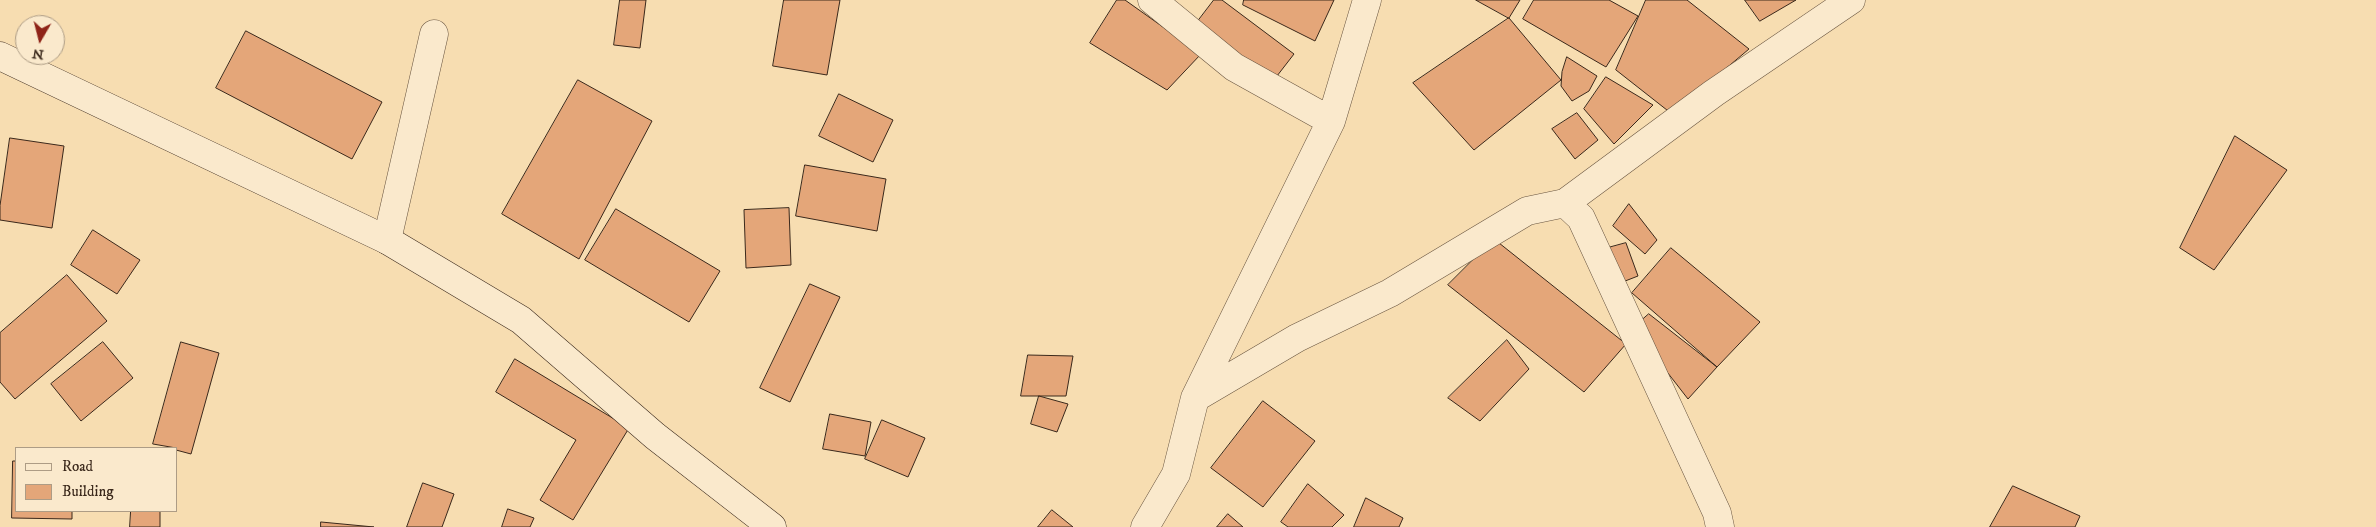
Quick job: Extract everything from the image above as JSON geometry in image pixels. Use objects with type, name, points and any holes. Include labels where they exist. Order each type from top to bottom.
[{"type":"street","points":[[1152,0],[1234,66],[1331,121]]},
{"type":"street","points":[[1145,527],[1176,474],[1195,398],[1331,121],[1367,0]]},
{"type":"street","points":[[1195,398],[1297,338],[1390,293],[1527,211],[1566,203],[1714,93],[1851,0]]},
{"type":"street","points":[[387,240],[434,34]]},
{"type":"street","points":[[0,56],[387,240],[521,320],[655,436],[772,527]]},
{"type":"street","points":[[1566,203],[1581,218],[1717,513],[1720,527]]},
{"type":"building","points":[[620,0],[646,0],[640,48],[614,45]]},
{"type":"building","points":[[784,0],[840,0],[827,75],[773,66]]},
{"type":"building","points":[[1117,0],[1125,0],[1201,54],[1167,90],[1090,43]]},
{"type":"building","points":[[1214,0],[1222,0],[1294,54],[1270,85],[1195,25]]},
{"type":"building","points":[[1244,0],[1334,0],[1315,41],[1243,5]]},
{"type":"building","points":[[1476,0],[1520,0],[1509,18]]},
{"type":"building","points":[[1534,0],[1609,0],[1638,16],[1606,67],[1523,19]]},
{"type":"building","points":[[1646,0],[1687,0],[1749,49],[1672,114],[1616,70]]},
{"type":"building","points":[[1745,0],[1796,0],[1760,21]]},
{"type":"building","points":[[1509,18],[1561,80],[1474,150],[1413,83]]},
{"type":"building","points":[[246,31],[382,102],[352,159],[216,88]]},
{"type":"building","points":[[1567,57],[1597,76],[1589,91],[1572,101],[1561,86],[1562,72]]},
{"type":"building","points":[[1606,77],[1653,105],[1614,144],[1584,109]]},
{"type":"building","points":[[578,80],[652,121],[579,259],[502,214]]},
{"type":"building","points":[[839,94],[893,120],[873,162],[819,136]]},
{"type":"building","points":[[1577,113],[1598,140],[1575,159],[1552,129]]},
{"type":"building","points":[[2235,136],[2287,170],[2214,270],[2180,248]]},
{"type":"building","points":[[10,138],[64,146],[52,228],[0,220],[0,206]]},
{"type":"building","points":[[805,165],[886,179],[877,231],[796,216]]},
{"type":"building","points":[[1629,204],[1657,240],[1645,254],[1613,226]]},
{"type":"building","points":[[789,208],[791,265],[746,268],[744,210]]},
{"type":"building","points":[[616,209],[720,271],[689,322],[585,260]]},
{"type":"building","points":[[93,230],[140,260],[117,294],[71,265]]},
{"type":"building","points":[[1494,239],[1626,344],[1584,392],[1448,285]]},
{"type":"building","points":[[1626,243],[1638,276],[1620,283],[1604,249]]},
{"type":"building","points":[[1671,248],[1760,322],[1717,367],[1632,293]]},
{"type":"building","points":[[67,275],[107,321],[15,399],[0,382],[0,333]]},
{"type":"building","points":[[810,284],[840,297],[790,402],[760,388]]},
{"type":"building","points":[[1649,314],[1717,367],[1688,399],[1633,328]]},
{"type":"building","points":[[1507,340],[1529,369],[1480,421],[1448,398]]},
{"type":"building","points":[[103,342],[133,378],[81,421],[51,384]]},
{"type":"building","points":[[181,342],[219,353],[191,454],[178,451],[178,447],[153,444]]},
{"type":"building","points":[[1028,355],[1073,356],[1066,396],[1021,396]]},
{"type":"building","points":[[515,359],[629,428],[573,520],[540,500],[576,440],[496,392]]},
{"type":"building","points":[[1039,396],[1068,404],[1057,432],[1031,424]]},
{"type":"building","points":[[1263,401],[1315,441],[1263,507],[1211,468]]},
{"type":"building","points":[[830,414],[871,422],[865,456],[823,449]]},
{"type":"building","points":[[882,420],[925,438],[908,477],[865,459]]},
{"type":"building","points":[[13,461],[15,461],[15,512],[72,512],[72,519],[12,518]]},
{"type":"building","points":[[423,483],[454,494],[442,527],[407,527]]},
{"type":"building","points":[[1308,484],[1344,515],[1332,527],[1288,527],[1281,522]]},
{"type":"building","points":[[2013,486],[2080,516],[2075,527],[1990,527]]},
{"type":"building","points":[[1366,498],[1403,518],[1399,527],[1354,527]]},
{"type":"building","points":[[508,509],[534,518],[530,527],[502,527]]},
{"type":"building","points":[[1052,510],[1073,527],[1038,527]]},
{"type":"building","points":[[131,512],[160,512],[160,527],[130,527]]},
{"type":"building","points":[[1228,514],[1243,527],[1217,527]]},
{"type":"building","points":[[321,522],[374,527],[321,527]]}]
